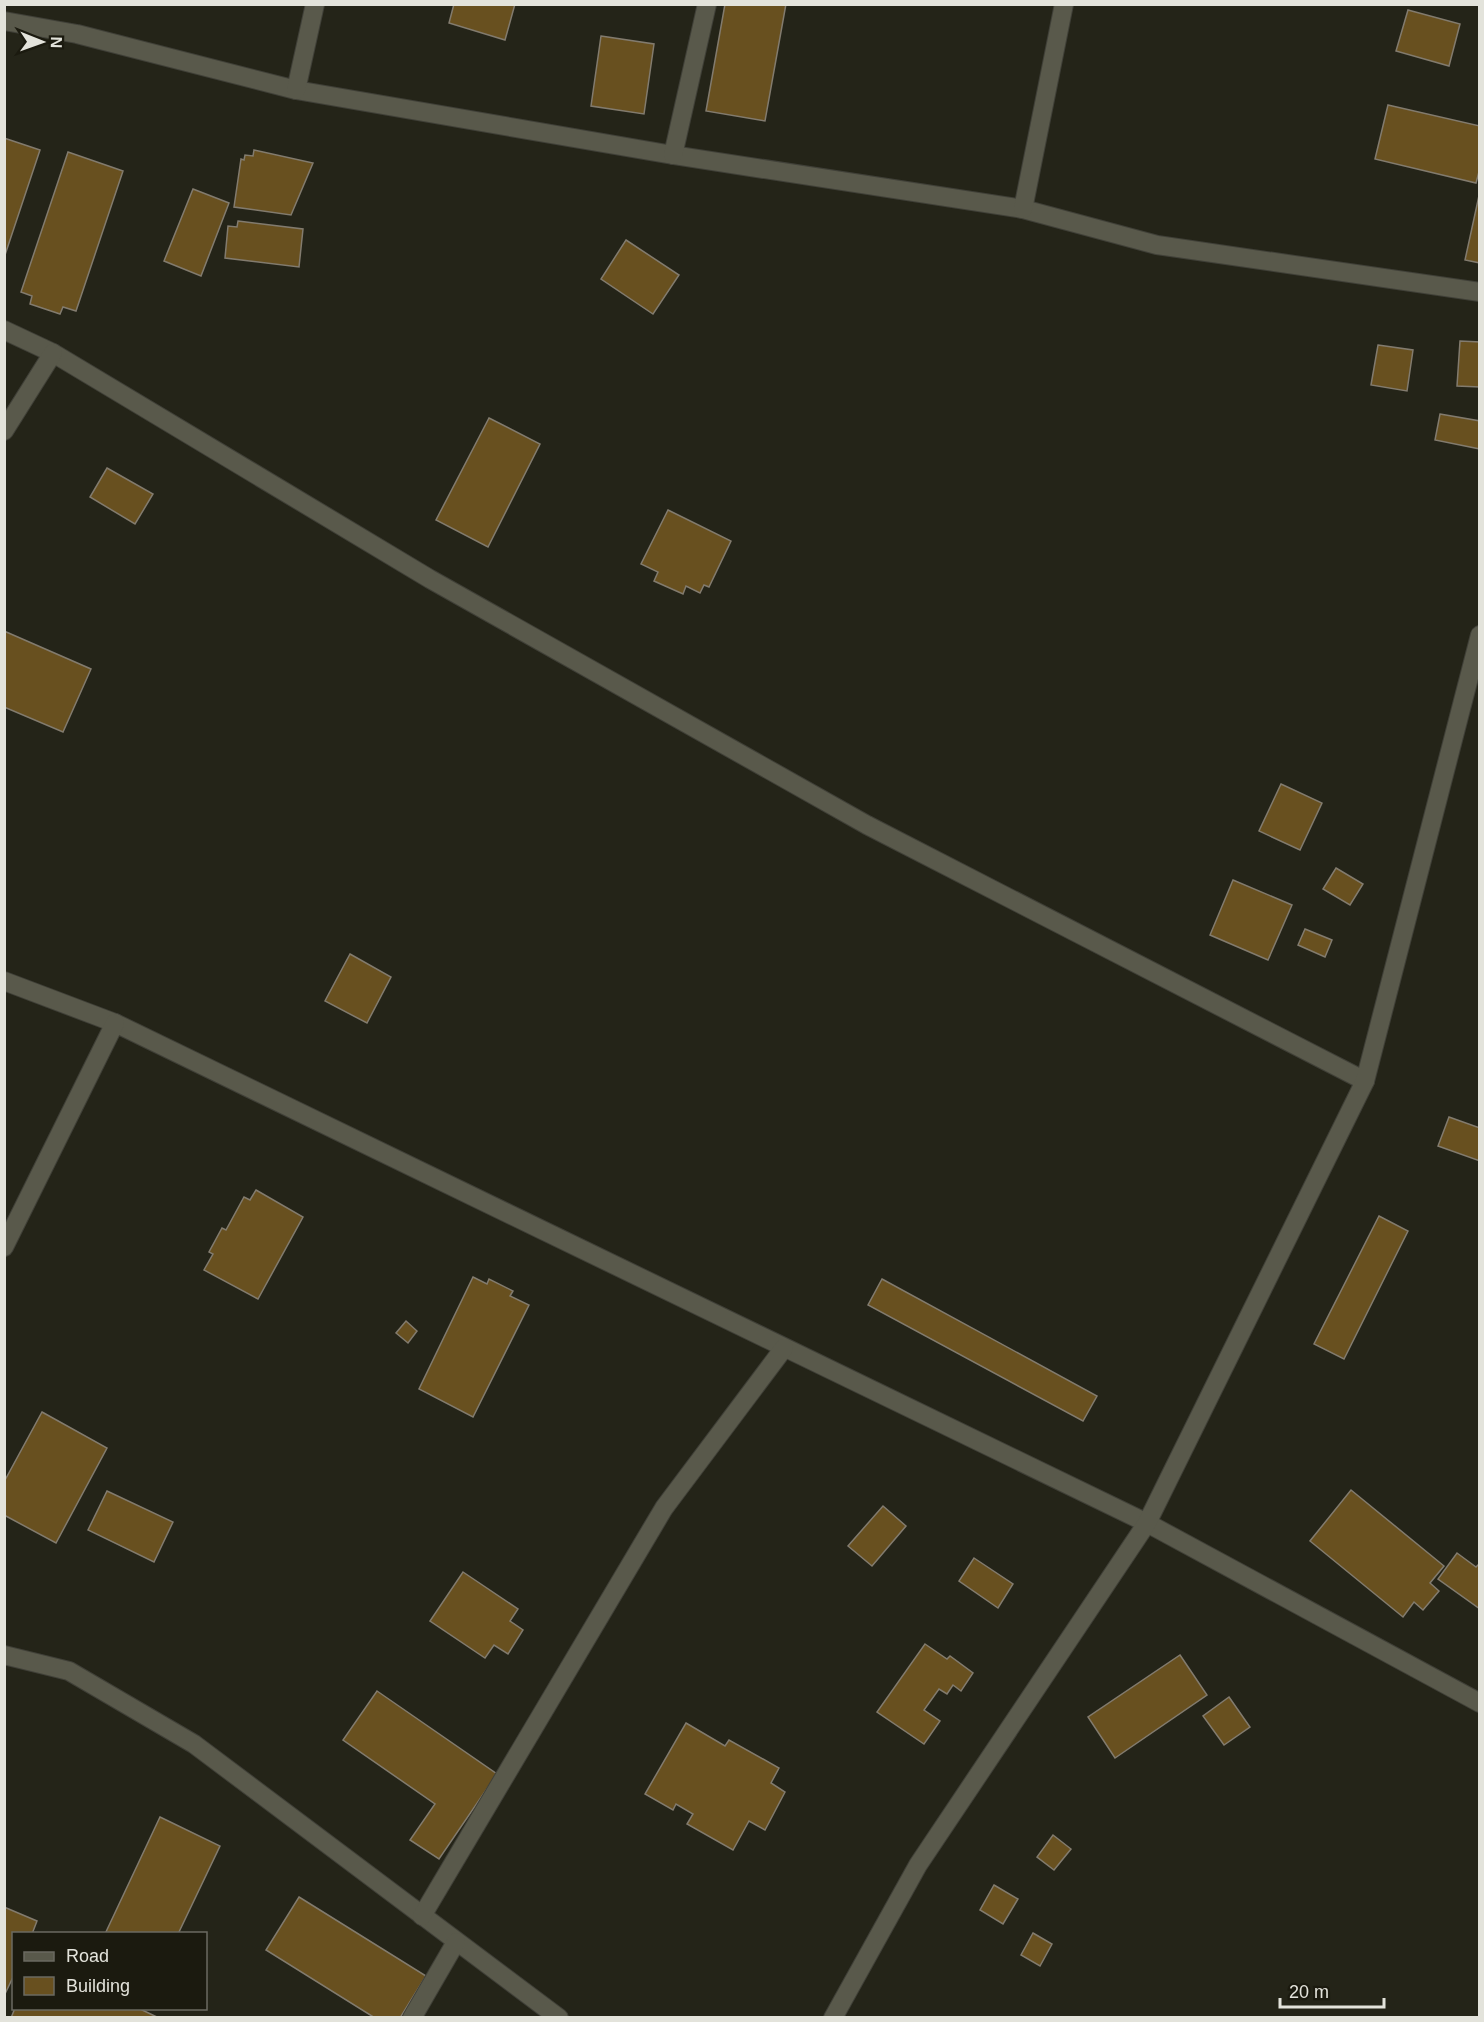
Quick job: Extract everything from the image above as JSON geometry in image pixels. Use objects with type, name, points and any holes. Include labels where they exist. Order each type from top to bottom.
[{"type":"street","points":[[296,90],[315,4]]},
{"type":"street","points":[[673,155],[707,4]]},
{"type":"street","points":[[1023,209],[1064,4]]},
{"type":"street","points":[[4,21],[77,34],[296,90],[673,155],[1023,209],[1157,245],[1479,292]]},
{"type":"street","points":[[4,330],[53,352],[430,579],[867,825],[1365,1081]]},
{"type":"street","points":[[4,431],[53,352]]},
{"type":"street","points":[[833,2018],[918,1865],[1146,1523],[1365,1081],[1479,635]]},
{"type":"street","points":[[4,981],[115,1023],[1146,1523],[1479,1702]]},
{"type":"street","points":[[4,1247],[115,1023]]},
{"type":"street","points":[[422,1916],[664,1508],[784,1348]]},
{"type":"street","points":[[4,1655],[69,1671],[194,1744],[559,2018]]},
{"type":"street","points":[[412,2018],[456,1942]]},
{"type":"building","points":[[454,4],[515,4],[505,40],[449,23]]},
{"type":"building","points":[[725,4],[786,4],[765,121],[706,111]]},
{"type":"building","points":[[1408,10],[1460,24],[1449,66],[1396,51]]},
{"type":"building","points":[[601,36],[654,44],[644,114],[591,106]]},
{"type":"building","points":[[1388,105],[1480,126],[1480,168],[1476,183],[1375,159]]},
{"type":"building","points":[[4,138],[40,150],[4,258]]},
{"type":"building","points":[[254,150],[313,163],[291,215],[234,207],[241,159],[244,160],[245,155],[253,156]]},
{"type":"building","points":[[68,152],[123,171],[76,311],[63,307],[60,314],[30,304],[32,296],[21,292]]},
{"type":"building","points":[[193,189],[229,203],[201,276],[164,261]]},
{"type":"building","points":[[1480,191],[1480,263],[1465,260]]},
{"type":"building","points":[[238,221],[303,229],[299,267],[225,258],[228,226],[237,227]]},
{"type":"building","points":[[626,240],[679,275],[653,314],[601,279]]},
{"type":"building","points":[[1460,341],[1480,342],[1480,387],[1457,386]]},
{"type":"building","points":[[1378,345],[1413,350],[1407,391],[1371,385]]},
{"type":"building","points":[[1440,414],[1480,421],[1480,449],[1435,440]]},
{"type":"building","points":[[489,418],[540,444],[488,547],[436,520]]},
{"type":"building","points":[[107,468],[153,494],[135,524],[90,497]]},
{"type":"building","points":[[668,510],[731,541],[709,587],[704,585],[700,593],[686,586],[683,594],[654,581],[658,572],[641,564]]},
{"type":"building","points":[[4,631],[91,669],[63,732],[4,707]]},
{"type":"building","points":[[1281,784],[1322,803],[1300,850],[1259,831]]},
{"type":"building","points":[[1336,868],[1363,884],[1350,905],[1323,889]]},
{"type":"building","points":[[1233,880],[1292,905],[1268,960],[1210,935]]},
{"type":"building","points":[[1305,929],[1332,940],[1325,957],[1298,945]]},
{"type":"building","points":[[350,954],[391,977],[367,1023],[325,1001]]},
{"type":"building","points":[[1449,1117],[1480,1128],[1480,1161],[1438,1146]]},
{"type":"building","points":[[256,1190],[303,1217],[258,1299],[204,1270],[213,1254],[209,1252],[222,1228],[226,1230],[244,1197],[250,1200]]},
{"type":"building","points":[[1379,1216],[1408,1231],[1344,1359],[1314,1344]]},
{"type":"building","points":[[473,1277],[487,1284],[489,1279],[513,1291],[510,1296],[529,1305],[473,1417],[419,1389]]},
{"type":"building","points":[[882,1279],[1097,1396],[1083,1421],[868,1305]]},
{"type":"building","points":[[406,1321],[417,1331],[408,1343],[396,1333]]},
{"type":"building","points":[[42,1412],[107,1448],[56,1543],[4,1515],[4,1482]]},
{"type":"building","points":[[1351,1490],[1444,1566],[1430,1583],[1439,1591],[1423,1610],[1414,1602],[1403,1617],[1310,1541]]},
{"type":"building","points":[[107,1491],[173,1522],[154,1562],[88,1530]]},
{"type":"building","points":[[883,1506],[906,1526],[872,1566],[848,1546]]},
{"type":"building","points":[[1457,1553],[1476,1567],[1480,1563],[1480,1609],[1438,1579]]},
{"type":"building","points":[[974,1558],[1013,1584],[998,1608],[959,1581]]},
{"type":"building","points":[[463,1572],[518,1609],[510,1621],[523,1630],[508,1654],[494,1645],[485,1658],[430,1621]]},
{"type":"building","points":[[925,1644],[947,1659],[950,1656],[973,1673],[961,1691],[953,1685],[947,1694],[939,1689],[924,1710],[940,1721],[924,1744],[877,1712]]},
{"type":"building","points":[[1180,1655],[1207,1695],[1115,1758],[1088,1717]]},
{"type":"building","points":[[377,1691],[497,1774],[439,1859],[410,1840],[435,1804],[343,1740]]},
{"type":"building","points":[[1229,1697],[1250,1727],[1224,1745],[1203,1716]]},
{"type":"building","points":[[686,1723],[725,1746],[729,1740],[779,1768],[771,1783],[785,1792],[765,1830],[749,1821],[733,1850],[687,1824],[693,1814],[676,1804],[673,1810],[645,1794]]},
{"type":"building","points":[[160,1817],[220,1846],[179,1932],[106,1932]]},
{"type":"building","points":[[1053,1835],[1071,1849],[1054,1870],[1037,1857]]},
{"type":"building","points":[[994,1885],[1018,1899],[1003,1924],[980,1910]]},
{"type":"building","points":[[299,1897],[426,1976],[400,2018],[375,2018],[266,1950]]},
{"type":"building","points":[[4,1907],[37,1921],[33,1932],[12,1932],[12,1979],[4,1996]]},
{"type":"building","points":[[1033,1933],[1052,1944],[1040,1966],[1021,1955]]},
{"type":"building","points":[[14,2010],[142,2010],[159,2018],[11,2018]]}]
